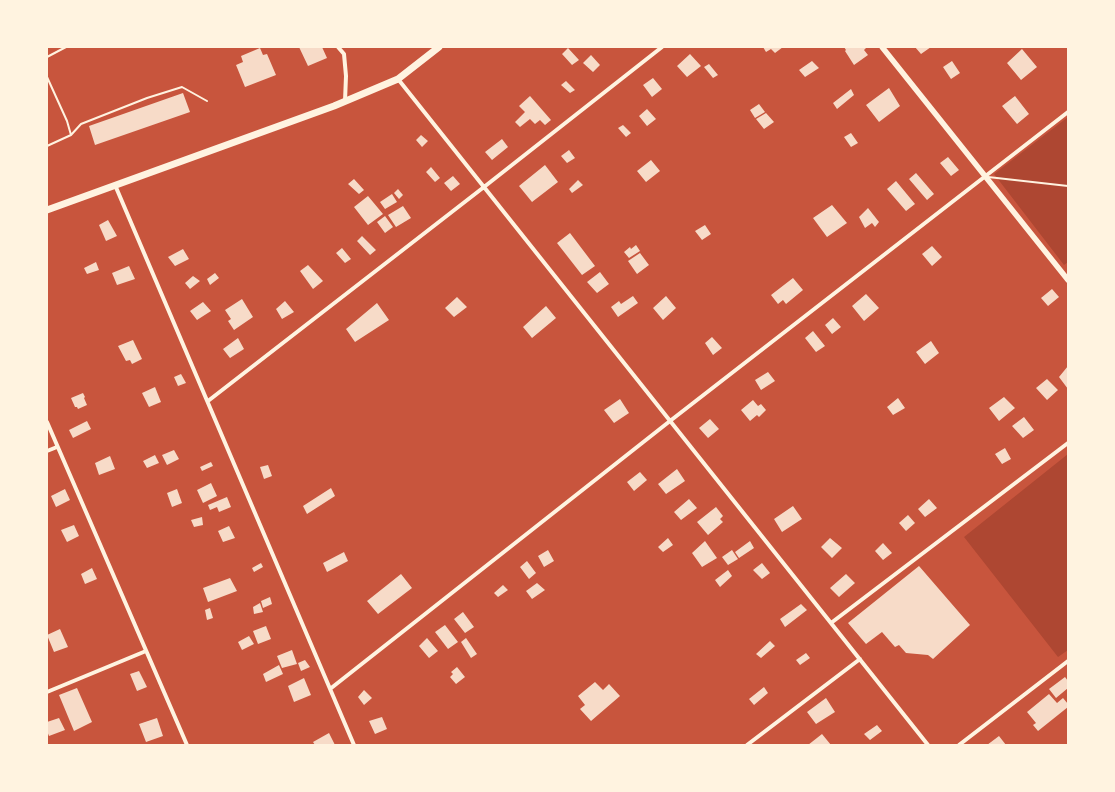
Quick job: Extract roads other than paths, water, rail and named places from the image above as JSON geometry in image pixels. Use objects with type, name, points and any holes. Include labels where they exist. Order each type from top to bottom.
[{"type":"highway","points":[[47,210],[115,184],[345,102],[398,79],[439,47]]},
{"type":"street","points":[[338,47],[344,54],[346,76],[345,102]]},
{"type":"street","points":[[208,401],[662,47]]},
{"type":"street","points":[[882,47],[1068,280]]},
{"type":"street","points":[[398,79],[928,745]]},
{"type":"street","points":[[330,689],[1068,112]]},
{"type":"street","points":[[115,184],[354,745]]},
{"type":"street","points":[[47,422],[187,745]]},
{"type":"street","points":[[831,623],[1068,443]]},
{"type":"street","points":[[47,451],[57,446]]},
{"type":"street","points":[[47,692],[146,651]]},
{"type":"street","points":[[747,745],[860,659]]},
{"type":"street","points":[[959,745],[1068,661]]},
{"type":"lane","points":[[47,57],[66,47]]},
{"type":"lane","points":[[344,47],[344,54]]},
{"type":"lane","points":[[985,176],[1068,186]]}]
